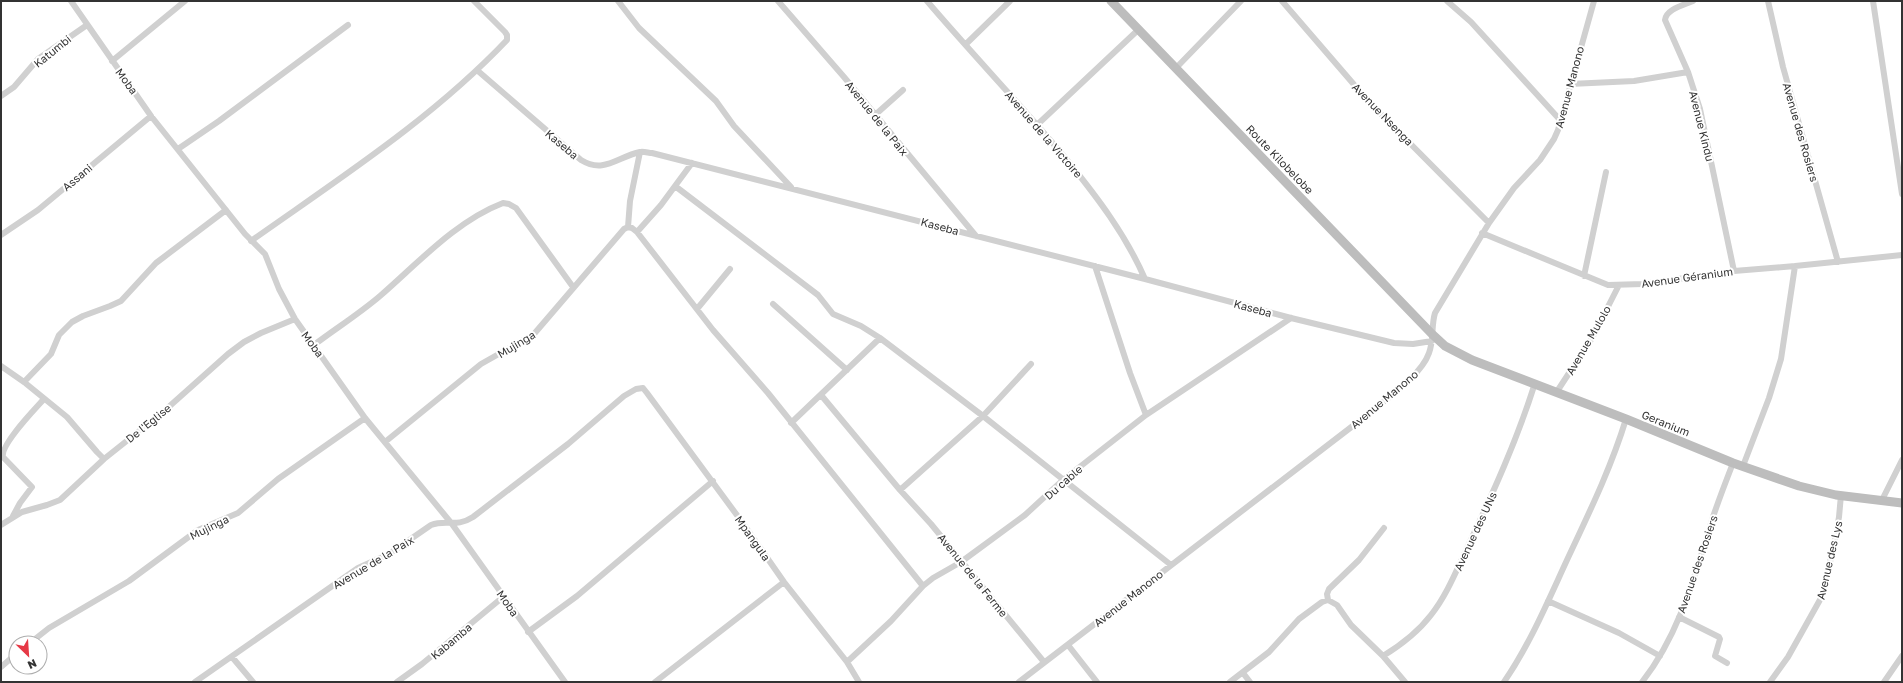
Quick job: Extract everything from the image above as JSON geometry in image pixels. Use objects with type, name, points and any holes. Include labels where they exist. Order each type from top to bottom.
[{"type":"street","name":"Moba","points":[[71,1],[151,116],[226,210],[265,254],[279,289],[295,319],[365,418],[452,524],[565,682]]},
{"type":"street","points":[[112,61],[186,1]]},
{"type":"street","points":[[252,241],[406,130],[478,71],[507,40],[508,37],[505,32],[474,1]]},
{"type":"street","points":[[618,1],[639,28],[716,101],[734,126],[791,187]]},
{"type":"street","name":"Avenue de la Paix","points":[[778,1],[976,236]]},
{"type":"street","name":"Avenue de la Victoire","points":[[927,1],[1038,124],[1106,211],[1139,265],[1145,279]]},
{"type":"street","points":[[966,44],[1010,1]]},
{"type":"street","name":"Route Kilobelobe","points":[[1111,1],[1432,338]]},
{"type":"street","points":[[1176,68],[1241,1]]},
{"type":"street","name":"Avenue Nsenga","points":[[1282,1],[1369,102],[1489,223]]},
{"type":"street","points":[[1448,1],[1471,22],[1561,121]]},
{"type":"street","name":"Avenue Manono","points":[[1019,682],[1367,415],[1402,385],[1424,363],[1432,338],[1435,314],[1482,233],[1514,188],[1545,153],[1558,130],[1594,1]]},
{"type":"street","name":"Avenue Kindu","points":[[1693,1],[1670,11],[1665,16],[1666,24],[1688,72],[1703,120],[1734,271]]},
{"type":"street","name":"Avenue des Rosiers","points":[[1768,1],[1783,68],[1838,262]]},
{"type":"street","points":[[1873,1],[1902,194]]},
{"type":"street","name":"Katumbi","points":[[1,96],[14,87],[38,59],[87,25]]},
{"type":"street","points":[[178,149],[219,121],[348,25]]},
{"type":"street","points":[[1038,124],[1138,30]]},
{"type":"street","name":"Kaseba","points":[[478,71],[554,138],[587,163],[599,166],[640,152],[791,187],[1292,318],[1394,343],[1413,344],[1432,338]]},
{"type":"street","points":[[1570,84],[1634,81],[1688,72]]},
{"type":"street","points":[[875,115],[903,90]]},
{"type":"street","name":"Assani","points":[[1,235],[38,210],[151,116]]},
{"type":"street","points":[[640,152],[630,201],[628,227],[637,232],[697,309],[768,393],[923,586]]},
{"type":"street","points":[[637,232],[661,205],[692,163]]},
{"type":"street","points":[[1584,276],[1606,172]]},
{"type":"street","points":[[675,186],[818,295],[833,314],[861,326],[880,338],[983,416],[1171,565]]},
{"type":"street","points":[[314,345],[378,298],[432,250],[465,224],[503,203],[509,204],[516,208],[574,287]]},
{"type":"street","points":[[24,382],[51,354],[59,335],[72,322],[121,300],[129,294],[156,263],[226,210]]},
{"type":"street","name":"Mujinga","points":[[385,442],[481,364],[534,334],[624,229],[628,227]]},
{"type":"street","name":"Avenue Géranium","points":[[1482,233],[1584,276],[1608,285],[1619,286],[1734,271],[1902,255]]},
{"type":"street","points":[[1095,266],[1130,373],[1146,415]]},
{"type":"street","points":[[1742,466],[1769,398],[1781,359],[1795,266]]},
{"type":"street","points":[[697,309],[730,269]]},
{"type":"street","name":"Avenue Mulolo","points":[[1556,393],[1592,338],[1619,286]]},
{"type":"street","points":[[773,304],[847,370]]},
{"type":"street","name":"Du cable","points":[[847,662],[891,621],[923,586],[933,578],[961,562],[1025,515],[1063,480],[1146,415],[1292,318]]},
{"type":"street","name":"De l'Eglise","points":[[1,525],[13,516],[60,500],[104,459],[163,412],[239,346],[261,333],[295,319]]},
{"type":"street","points":[[791,423],[880,338]]},
{"type":"street","name":"Geranium","points":[[1432,338],[1461,355],[1626,419],[1733,463],[1816,492],[1902,503]]},
{"type":"street","points":[[900,490],[983,416],[1031,364]]},
{"type":"street","points":[[1,366],[24,382],[67,417],[104,459]]},
{"type":"street","name":"Avenue des UNs","points":[[1383,656],[1410,637],[1426,621],[1432,614],[1451,580],[1497,485],[1535,384]]},
{"type":"street","name":"Avenue de la Paix","points":[[195,682],[358,568],[390,554],[431,525],[437,523],[452,524],[467,521],[568,444],[624,396],[640,388],[643,388],[647,393]]},
{"type":"street","name":"Mpangula","points":[[647,393],[713,481],[784,582],[847,662],[857,682]]},
{"type":"street","name":"Avenue de la Ferme","points":[[821,395],[900,490],[931,524],[1044,662]]},
{"type":"street","points":[[13,516],[20,502],[32,487],[3,458],[2,452],[10,439],[44,398]]},
{"type":"street","name":"Mujinga","points":[[40,635],[49,628],[128,581],[198,530],[238,512],[278,479],[365,418]]},
{"type":"street","points":[[1504,682],[1522,653],[1548,601],[1616,453],[1626,419]]},
{"type":"street","points":[[1882,500],[1902,460]]},
{"type":"street","name":"Avenue des Rosiers","points":[[1642,682],[1660,656],[1679,617],[1694,580],[1716,509],[1733,463]]},
{"type":"street","points":[[528,632],[577,596],[713,481]]},
{"type":"street","name":"Avenue des Lys","points":[[1770,682],[1788,657],[1821,598],[1837,530],[1841,496]]},
{"type":"street","points":[[1328,600],[1327,594],[1329,589],[1359,560],[1384,528]]},
{"type":"street","points":[[655,682],[784,582]]},
{"type":"street","name":"Kabamba","points":[[398,682],[504,597]]},
{"type":"street","points":[[1230,682],[1268,652],[1299,619],[1322,602],[1328,600],[1337,605],[1351,625],[1383,656],[1405,682]]},
{"type":"street","points":[[1548,601],[1619,633],[1660,656]]},
{"type":"street","points":[[1679,617],[1720,636],[1715,656],[1727,662]]},
{"type":"street","points":[[1068,645],[1098,682]]},
{"type":"street","points":[[232,656],[253,682]]},
{"type":"street","points":[[1884,682],[1902,656]]},
{"type":"street","points":[[1242,672],[1250,682]]}]
